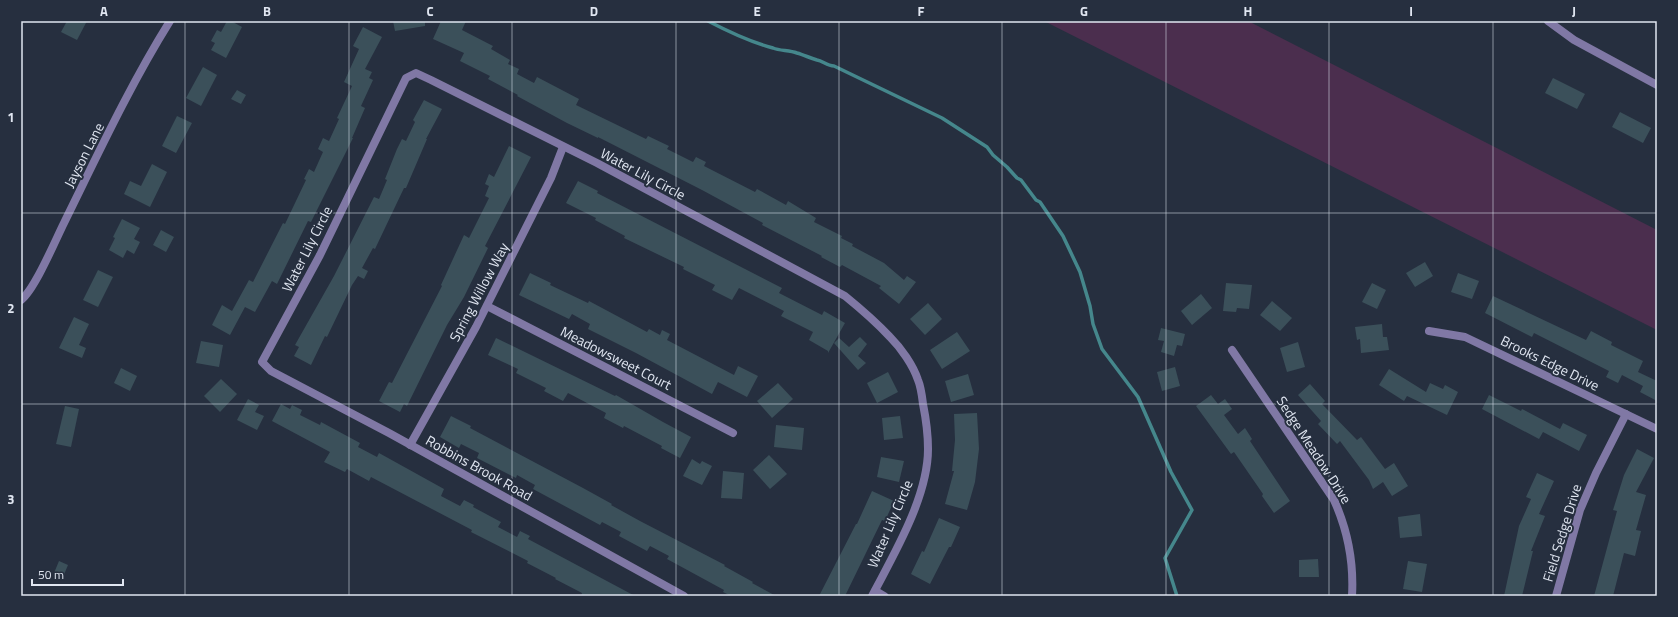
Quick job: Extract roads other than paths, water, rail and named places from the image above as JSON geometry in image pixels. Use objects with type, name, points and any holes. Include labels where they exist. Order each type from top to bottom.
[{"type":"street","name":"Jayson Lane","points":[[21,300],[38,276],[106,139],[156,43],[170,21]]},
{"type":"street","points":[[1548,21],[1574,40],[1657,85]]},
{"type":"street","name":"Water Lily Circle","points":[[262,362],[320,255],[406,78],[416,73],[563,147],[845,296],[869,316],[891,338],[907,359],[918,380],[926,419],[928,450],[925,473],[918,501],[898,546],[874,593]]},
{"type":"street","name":"Spring Willow Way","points":[[410,444],[487,306],[551,178],[563,147]]},
{"type":"street","name":"Meadowsweet Court","points":[[487,306],[733,433]]},
{"type":"street","name":"Brooks Edge Drive","points":[[1429,331],[1465,337],[1657,430]]},
{"type":"street","name":"Sedge Meadow Drive","points":[[1232,350],[1334,500],[1342,517],[1348,536],[1352,557],[1352,596]]},
{"type":"street","name":"Robbins Brook Road","points":[[262,362],[271,371],[410,444],[684,596]]},
{"type":"street","name":"Field Sedge Drive","points":[[1556,596],[1580,510],[1596,473],[1626,414]]},
{"type":"lane","points":[[874,593],[885,596]]},
{"type":"waterway","points":[[708,21],[756,43],[776,49],[794,52],[834,66],[942,118],[987,147],[993,155],[1021,180],[1036,200],[1040,202],[1063,236],[1080,272],[1090,306],[1093,324],[1102,349],[1138,397],[1171,472],[1192,510],[1165,558],[1177,596]]}]
